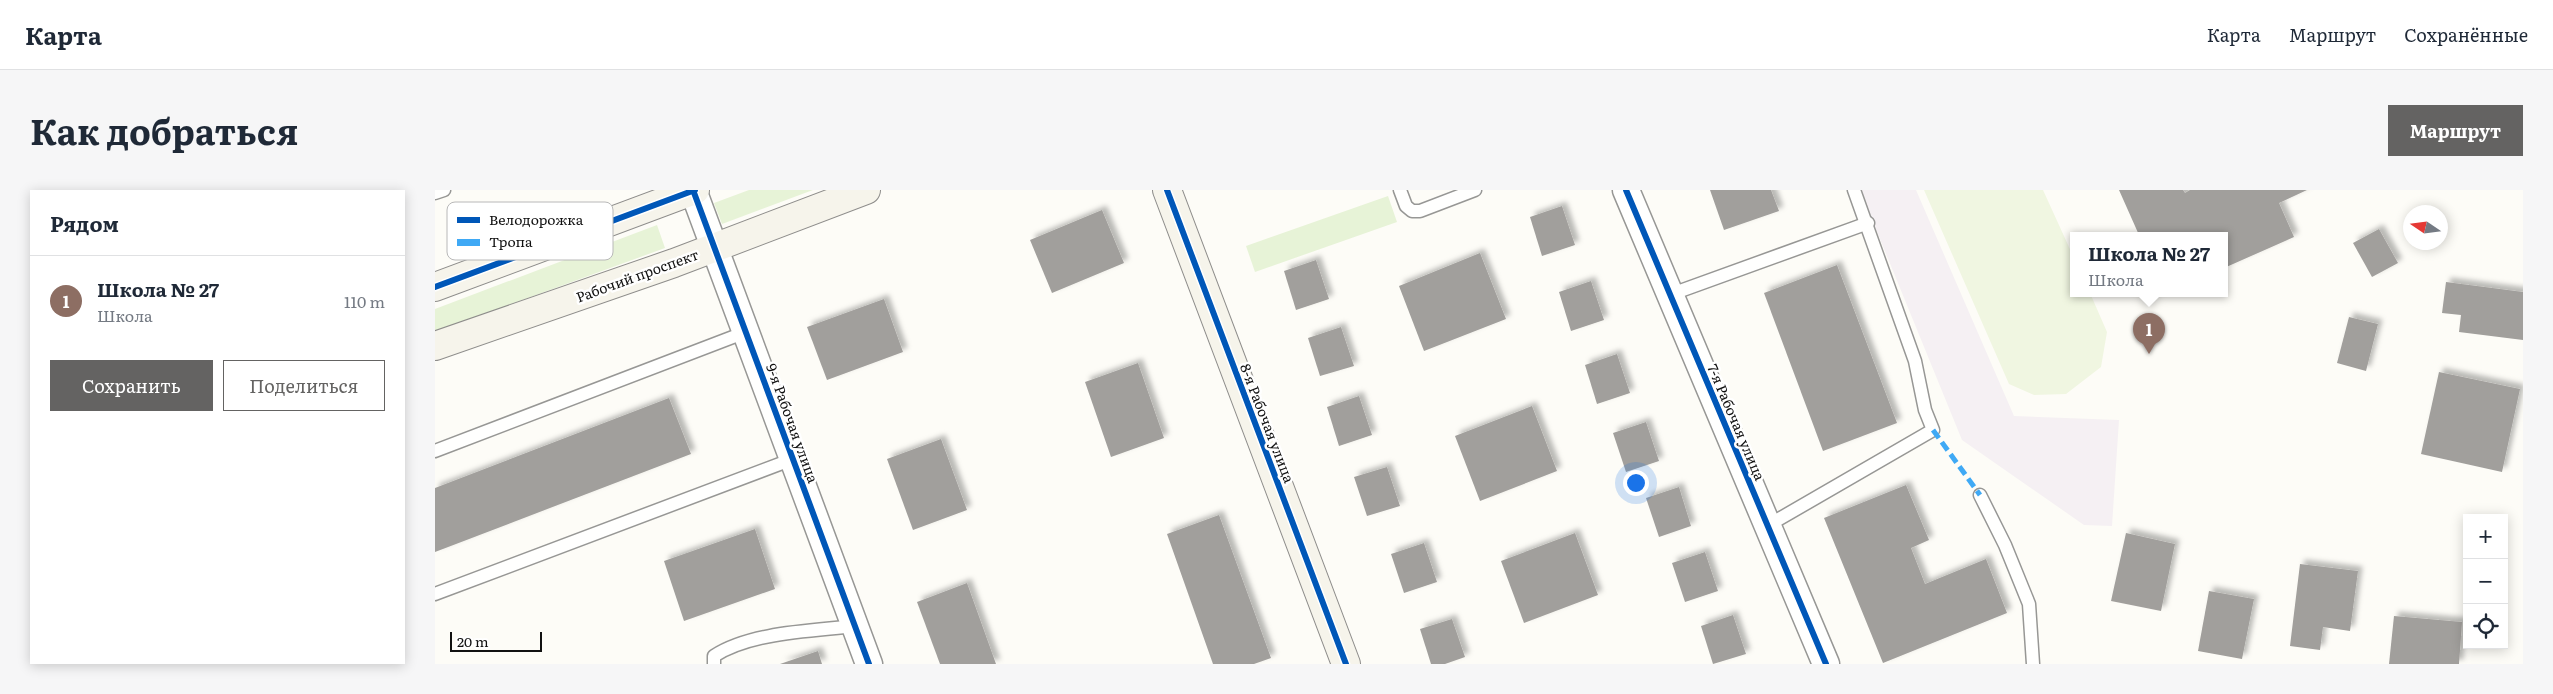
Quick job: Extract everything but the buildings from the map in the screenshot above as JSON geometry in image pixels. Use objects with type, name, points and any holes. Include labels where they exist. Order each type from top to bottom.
[{"type":"street","name":"9-я Рабочая улица","points":[[694,190],[869,664]]},
{"type":"street","points":[[613,220],[694,190]]},
{"type":"street","name":"Рабочий проспект","points":[[435,346],[714,248],[866,190]]},
{"type":"street","name":"8-я Рабочая улица","points":[[1167,190],[1346,664]]},
{"type":"street","name":"7-я Рабочая улица","points":[[1626,190],[1826,664]]},
{"type":"street","points":[[435,287],[507,260]]},
{"type":"lane","points":[[435,194],[444,190]]},
{"type":"lane","points":[[1400,190],[1406,206],[1412,211],[1420,211],[1475,190]]},
{"type":"lane","points":[[1767,526],[1933,430],[1925,410],[1915,360],[1855,190]]},
{"type":"lane","points":[[1669,295],[1867,223]]},
{"type":"lane","points":[[435,451],[746,332]]},
{"type":"lane","points":[[435,594],[793,459]]},
{"type":"lane","points":[[1980,495],[2005,546],[2029,604],[2033,664]]},
{"type":"lane","points":[[713,664],[714,656],[726,648],[774,636],[855,626]]},
{"type":"shaded area","points":[[1860,190],[1916,190],[2014,416],[2119,420],[2112,526],[2084,525],[1962,440]]},
{"type":"green space","points":[[749,190],[813,190],[722,224],[714,203]]},
{"type":"green space","points":[[1924,190],[2043,190],[2070,249],[2070,297],[2092,297],[2107,332],[2101,367],[2066,394],[2034,395],[2009,384]]},
{"type":"green space","points":[[1388,196],[1397,222],[1255,272],[1246,246]]},
{"type":"green space","points":[[657,225],[665,248],[435,332],[435,309],[564,260],[613,260],[613,242]]},
{"type":"marked path","points":[[1933,430],[1980,495]]},
{"type":"cycle path","points":[[693,190],[869,664]]},
{"type":"cycle path","points":[[613,221],[695,190]]},
{"type":"cycle path","points":[[1167,190],[1346,664]]},
{"type":"cycle path","points":[[1626,190],[1826,664]]},
{"type":"cycle path","points":[[435,287],[507,260]]},
{"type":"place","name":"Школа № 27","points":[[2149,354]]}]
